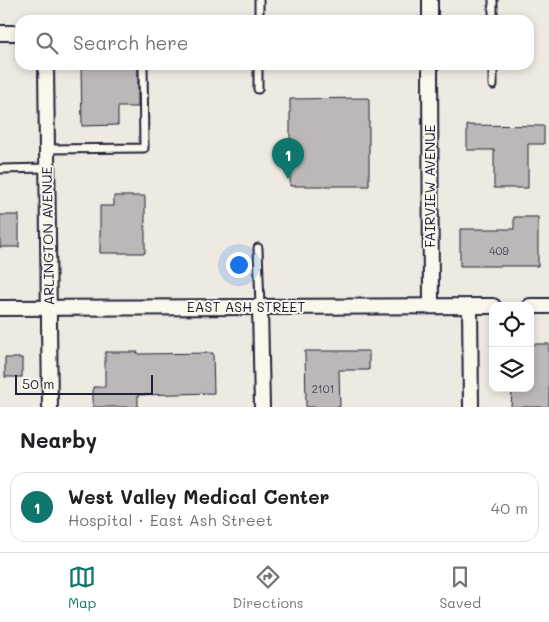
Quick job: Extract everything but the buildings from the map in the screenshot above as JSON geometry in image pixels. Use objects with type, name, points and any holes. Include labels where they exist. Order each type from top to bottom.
[{"type":"street","points":[[430,0],[430,15]]},
{"type":"street","points":[[0,33],[15,33]]},
{"type":"street","name":"ARLINGTON AVENUE","points":[[46,70],[50,407]]},
{"type":"street","name":"FAIRVIEW AVENUE","points":[[430,70],[430,306]]},
{"type":"street","points":[[470,306],[470,407]]},
{"type":"street","name":"EAST ASH STREET","points":[[0,308],[489,306]]},
{"type":"street","points":[[534,306],[549,306]]},
{"type":"street","points":[[260,307],[262,407]]},
{"type":"lane","points":[[259,0],[259,15]]},
{"type":"lane","points":[[493,0],[493,15]]},
{"type":"lane","points":[[47,148],[144,148],[143,70]]},
{"type":"lane","points":[[258,70],[258,90]]},
{"type":"lane","points":[[493,70],[493,85]]},
{"type":"lane","points":[[0,168],[47,168]]},
{"type":"lane","points":[[258,248],[260,307]]},
{"type":"place","name":"West Valley Medical Center","points":[[288,179]]}]
